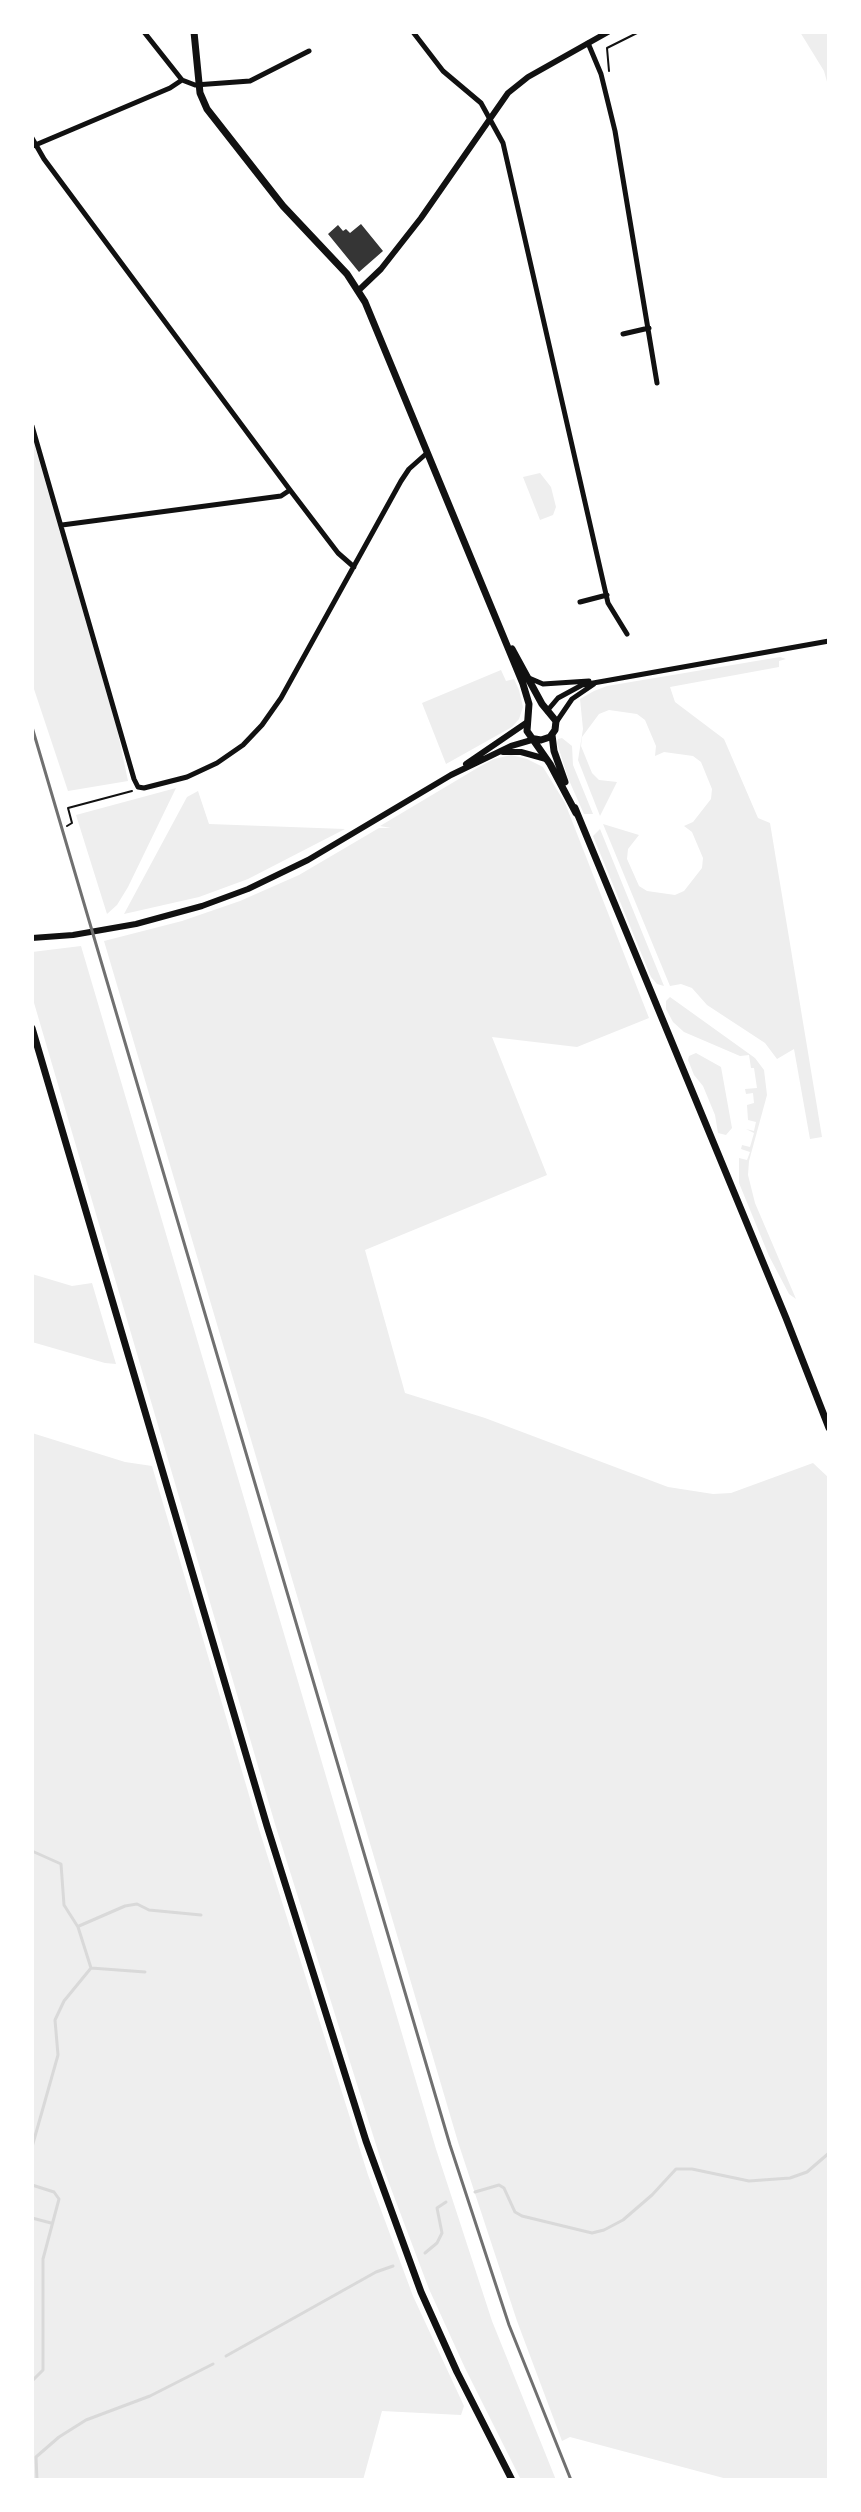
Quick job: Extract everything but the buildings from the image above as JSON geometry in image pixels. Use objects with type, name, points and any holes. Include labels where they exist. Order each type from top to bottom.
[{"type":"main road","points":[[194,32],[204,105],[283,206],[359,290],[528,700],[526,721],[529,734],[550,764],[576,813]]},
{"type":"main road","points":[[496,618],[525,674],[555,718],[552,735],[557,761],[576,813],[829,1428]]},
{"type":"main road","points":[[526,721],[536,710],[547,710]]},
{"type":"main road","points":[[535,739],[544,740],[552,735]]},
{"type":"main road","points":[[32,1028],[263,1811],[374,2164],[421,2292],[512,2480]]},
{"type":"street","points":[[144,32],[182,80],[199,85],[250,81],[309,51]]},
{"type":"street","points":[[413,32],[432,59],[476,98],[490,116],[505,152],[609,606],[627,634]]},
{"type":"street","points":[[359,290],[381,269],[421,218],[490,116],[518,84],[608,32]]},
{"type":"street","points":[[588,43],[601,74],[621,165],[657,383]]},
{"type":"street","points":[[34,146],[170,88],[182,80]]},
{"type":"street","points":[[32,138],[34,146],[290,490],[338,553],[354,567]]},
{"type":"street","points":[[623,334],[649,328]]},
{"type":"street","points":[[32,426],[138,787],[150,788],[194,774],[230,755],[253,735],[281,698],[406,474],[428,452]]},
{"type":"street","points":[[62,525],[281,496],[290,490]]},
{"type":"street","points":[[580,602],[607,595]]},
{"type":"street","points":[[547,710],[574,688],[606,680],[829,641]]},
{"type":"street","points":[[525,674],[543,684],[606,680]]},
{"type":"street","points":[[556,725],[572,699],[606,680]]},
{"type":"street","points":[[451,775],[526,721]]},
{"type":"street","points":[[32,938],[115,929],[248,889],[317,855],[451,775],[516,744],[535,739]]},
{"type":"street","points":[[492,755],[521,752],[539,755],[550,764]]},
{"type":"path","points":[[601,74],[610,72],[607,48],[639,32]]},
{"type":"path","points":[[67,826],[72,823],[68,808],[127,794],[138,787]]},
{"type":"shaded area","points":[[800,32],[829,32],[829,89],[824,71]]},
{"type":"shaded area","points":[[32,436],[117,729],[128,781],[68,791],[32,683]]},
{"type":"shaded area","points":[[540,473],[551,487],[556,507],[553,515],[540,520],[523,477]]},
{"type":"shaded area","points":[[780,657],[786,659],[779,661],[779,667],[670,687],[675,702],[724,739],[758,818],[770,823],[822,1137],[810,1139],[794,1049],[777,1059],[765,1043],[707,1005],[692,988],[681,984],[670,986],[603,824],[639,835],[628,849],[627,859],[639,886],[647,891],[675,895],[684,891],[702,868],[703,858],[692,832],[684,826],[693,822],[711,799],[712,789],[701,762],[693,756],[664,752],[655,756],[656,746],[645,720],[637,714],[609,710],[599,714],[582,737],[581,746],[592,773],[599,780],[617,782],[600,816],[578,760],[583,729],[580,699],[594,691],[607,686]]},
{"type":"shaded area","points":[[501,670],[506,681],[514,679],[519,690],[523,707],[519,719],[512,727],[446,764],[422,703]]},
{"type":"shaded area","points":[[562,738],[572,746],[573,765],[593,814],[584,814],[568,778],[557,743]]},
{"type":"shaded area","points":[[511,755],[543,767],[565,803],[649,1018],[577,1047],[492,1037],[547,1175],[365,1250],[405,1393],[485,1418],[668,1487],[713,1494],[731,1493],[813,1463],[829,1478],[829,2480],[731,2480],[570,2437],[562,2441],[517,2321],[458,2142],[104,941],[182,921],[240,901],[299,875],[379,828],[391,828],[380,826],[479,767]]},
{"type":"shaded area","points":[[176,788],[128,887],[107,914],[76,815]]},
{"type":"shaded area","points":[[198,791],[209,824],[345,829],[248,879],[199,897],[124,914],[187,797]]},
{"type":"shaded area","points":[[600,829],[664,986],[651,977],[593,836]]},
{"type":"shaded area","points":[[81,946],[436,2149],[492,2321],[556,2480],[521,2480],[429,2289],[384,2170],[275,1824],[32,996],[32,952]]},
{"type":"shaded area","points":[[670,997],[755,1058],[764,1070],[767,1095],[748,1175],[755,1203],[796,1299],[789,1294],[769,1256],[739,1183],[739,1158],[747,1160],[750,1152],[741,1149],[742,1145],[750,1147],[754,1133],[746,1129],[754,1131],[756,1122],[748,1120],[747,1105],[754,1103],[753,1093],[746,1094],[745,1089],[757,1088],[749,1055],[740,1056],[684,1032],[673,1022],[666,1009],[666,1001]]},
{"type":"shaded area","points":[[696,1053],[721,1067],[732,1128],[726,1135],[718,1133],[715,1115],[688,1060]]},
{"type":"shaded area","points":[[32,1274],[72,1286],[92,1283],[116,1364],[32,1342]]},
{"type":"shaded area","points":[[32,1433],[125,1462],[152,1466],[259,1829],[368,2175],[413,2296],[464,2406],[461,2415],[382,2411],[363,2480],[32,2480]]},
{"type":"waterway","points":[[32,1851],[61,1864],[64,1905],[78,1927],[91,1968],[64,2001],[55,2020],[58,2055],[32,2147]]},
{"type":"waterway","points":[[79,1926],[137,1904],[149,1910],[201,1915]]},
{"type":"waterway","points":[[91,1968],[145,1972]]},
{"type":"waterway","points":[[475,2192],[499,2185],[504,2188],[515,2212],[522,2216],[592,2233],[623,2220],[676,2169],[692,2169],[749,2181],[790,2178],[807,2172],[829,2153]]},
{"type":"waterway","points":[[32,2185],[54,2192],[59,2199],[43,2259],[43,2370],[32,2381]]},
{"type":"waterway","points":[[425,2253],[437,2243],[442,2233],[437,2208],[446,2202]]},
{"type":"waterway","points":[[32,2218],[51,2223]]},
{"type":"waterway","points":[[226,2356],[376,2272],[393,2266]]},
{"type":"waterway","points":[[37,2480],[36,2457],[59,2437],[86,2420],[150,2396],[213,2364]]},
{"type":"railway","points":[[32,727],[450,2145],[509,2325],[571,2480]]}]
